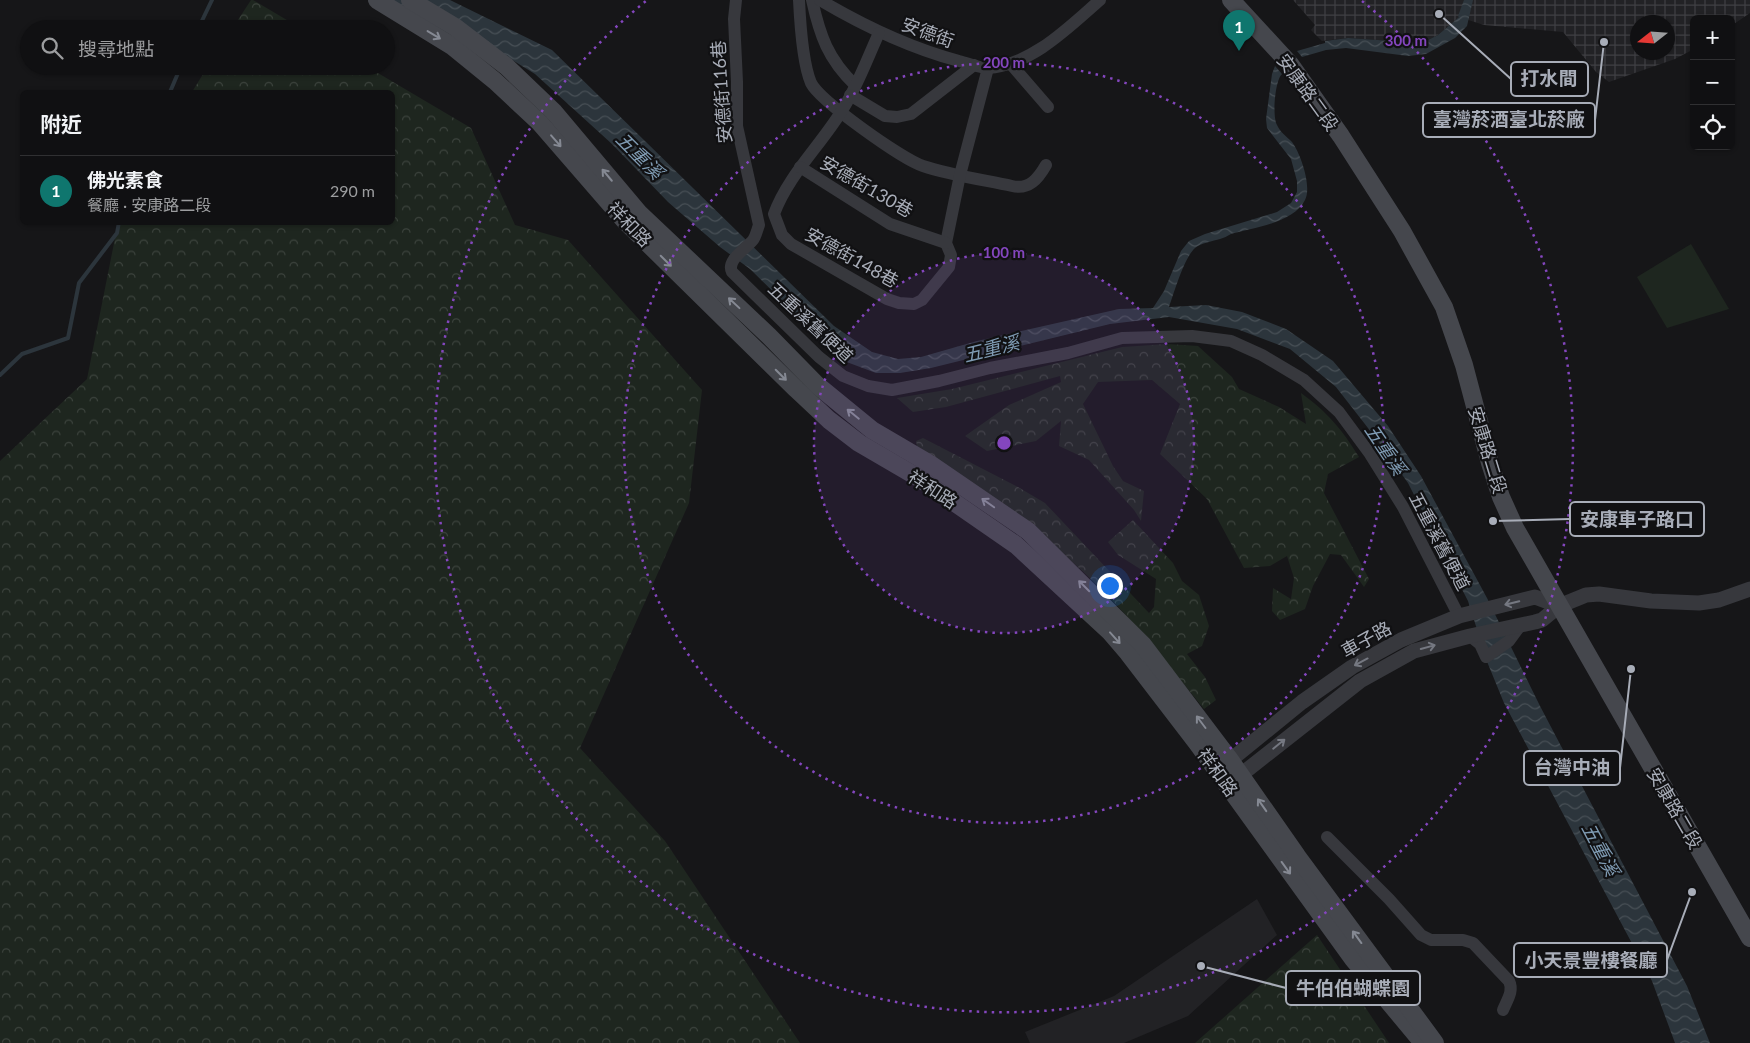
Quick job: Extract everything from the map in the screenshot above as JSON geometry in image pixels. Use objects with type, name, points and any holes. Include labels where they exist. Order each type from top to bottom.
[{"type":"main road","name":"祥和路","points":[[377,0],[452,46],[495,81],[540,122],[625,221],[796,390],[829,420],[859,443],[919,478],[1016,545],[1110,632],[1224,765]]},
{"type":"main road","name":"祥和路","points":[[410,0],[455,27],[506,66],[554,112],[639,213],[769,336],[817,385],[872,430],[930,464],[1028,531],[1144,645],[1353,959],[1423,1043]]},
{"type":"main road","name":"安康路二段","points":[[1231,0],[1290,64],[1341,136],[1399,225],[1444,307],[1464,365],[1490,463],[1501,497],[1515,528],[1750,938]]},
{"type":"main road","name":"祥和路","points":[[1234,780],[1297,856],[1435,1043]]},
{"type":"main road","points":[[1353,959],[1409,1043]]},
{"type":"main road","points":[[1386,976],[1444,1043]]},
{"type":"street","name":"安德街116巷","points":[[736,0],[734,19],[737,126],[759,225],[754,239]]},
{"type":"street","points":[[799,0],[799,17],[810,82],[817,92],[841,112],[907,158],[922,166],[1020,188],[1032,184],[1038,179],[1046,165]]},
{"type":"street","points":[[812,0],[828,53],[853,90],[885,116],[897,117],[911,114],[974,65]]},
{"type":"street","name":"安德街","points":[[828,2],[879,32],[937,55],[988,68],[1010,63],[1044,48],[1100,0]]},
{"type":"street","name":"安德街148巷","points":[[879,32],[841,112],[800,167],[778,203],[774,214],[782,235],[791,244],[887,299],[899,303],[914,304],[922,300],[949,267],[951,255],[946,243],[960,175],[988,68]]},
{"type":"street","points":[[1010,63],[1048,106]]},
{"type":"street","name":"安德街130巷","points":[[800,167],[890,224],[946,243]]},
{"type":"street","name":"五重溪舊便道","points":[[754,239],[732,262],[730,268],[732,272],[819,358],[842,376],[868,386],[892,390],[1068,353],[1122,338],[1192,336],[1231,341],[1262,355],[1304,380],[1339,412],[1370,454],[1403,507],[1459,616]]},
{"type":"street","name":"車子路","points":[[1234,780],[1360,681],[1414,651],[1542,620],[1559,606],[1586,595],[1599,594],[1651,601],[1699,603],[1719,600],[1750,589]]},
{"type":"street","name":"車子路","points":[[1224,765],[1302,702],[1352,667],[1401,640],[1459,616],[1535,597],[1559,606]]},
{"type":"street","points":[[1470,636],[1482,647],[1486,657],[1509,641],[1520,626]]},
{"type":"street","points":[[1327,837],[1390,899],[1421,935],[1431,940],[1450,939],[1473,943],[1509,981],[1511,992],[1503,1010]]},
{"type":"shaded area","points":[[1293,0],[1750,0],[1750,13],[1735,23],[1735,15],[1690,15],[1690,51],[1675,59],[1675,15],[1630,15],[1630,60],[1672,60],[1609,82],[1596,72],[1563,32],[1484,25],[1459,17],[1438,35],[1426,41],[1407,42],[1348,38],[1322,41],[1311,30],[1315,25]]},
{"type":"shaded area","points":[[1257,899],[1277,935],[1188,1016],[1124,1043],[1030,1043],[1025,1032],[1114,996]]},
{"type":"green space","points":[[251,0],[253,0],[287,20],[238,20]]},
{"type":"green space","points":[[202,75],[381,75],[471,128],[515,225],[568,240],[702,390],[689,503],[580,748],[665,841],[800,1043],[0,1043],[0,461],[87,379],[118,225],[395,225],[395,90],[193,90]]},
{"type":"green space","points":[[1691,244],[1729,309],[1667,328],[1637,277]]},
{"type":"green space","points":[[1167,344],[1198,346],[1232,377],[1239,389],[1279,407],[1306,424],[1301,393],[1319,407],[1340,429],[1359,457],[1328,474],[1324,493],[1369,579],[1364,587],[1341,555],[1330,554],[1313,586],[1305,609],[1280,620],[1272,611],[1273,588],[1291,599],[1294,578],[1287,556],[1270,566],[1244,568],[1207,499],[1160,454],[1180,404],[1152,380],[1098,382],[1083,404],[1113,466],[1123,481],[1144,491],[1141,521],[1134,510],[1089,460],[1059,446],[1061,421],[1036,441],[987,451],[965,436],[1009,405],[1061,382],[1060,376],[946,407],[913,412],[897,398],[952,389],[1122,347]]},
{"type":"green space","points":[[923,438],[1045,503],[1149,613],[1154,607],[1156,579],[1118,555],[1108,542],[1133,520],[1173,563],[1182,581],[1199,595],[1209,626],[1202,646],[1187,654],[1205,677],[1216,700],[1204,709],[1159,653],[1089,577],[1042,537],[917,446],[916,441]]},
{"type":"green space","points":[[1317,935],[1389,1043],[1195,1043]]},
{"type":"water","name":"五重溪","points":[[376,0],[450,0],[552,50],[834,326],[872,352],[898,359],[921,357],[977,341],[1119,309],[1153,308],[1164,291],[1181,251],[1189,241],[1205,234],[1277,212],[1291,203],[1297,192],[1297,181],[1291,159],[1267,128],[1266,119],[1272,74],[1275,66],[1282,74],[1276,91],[1275,121],[1280,130],[1292,142],[1302,162],[1307,187],[1305,200],[1300,208],[1282,219],[1204,243],[1195,248],[1183,267],[1169,307],[1206,305],[1242,312],[1286,329],[1333,361],[1388,426],[1421,476],[1487,598],[1540,706],[1687,986],[1710,1043],[1675,1043],[1652,981],[1504,703],[1488,664],[1468,601],[1408,483],[1336,387],[1290,349],[1237,329],[1169,317],[1110,324],[931,368],[900,373],[876,373],[844,361],[750,269],[720,247],[668,202],[612,144],[535,74],[509,58]]},
{"type":"water","points":[[1464,0],[1473,0],[1467,26],[1455,38],[1426,54],[1408,56],[1346,48],[1326,50],[1302,57],[1297,51],[1325,43],[1325,41],[1348,38],[1407,42],[1426,41],[1438,35],[1459,17]]},
{"type":"waterway","points":[[202,20],[212,0]]},
{"type":"waterway","points":[[171,90],[177,75]]},
{"type":"waterway","points":[[0,375],[22,354],[68,338],[79,283],[117,233],[118,225]]},
{"type":"place","name":"打水間","points":[[1439,14]]},
{"type":"place","name":"臺灣菸酒臺北菸廠","points":[[1604,42]]},
{"type":"place","name":"佛光素食","points":[[1239,51]]},
{"type":"place","name":"安康車子路口","points":[[1493,521]]},
{"type":"place","name":"台灣中油","points":[[1631,669]]},
{"type":"place","name":"小天景豐樓餐廳","points":[[1692,892]]},
{"type":"place","name":"牛伯伯蝴蝶園","points":[[1201,966]]}]
